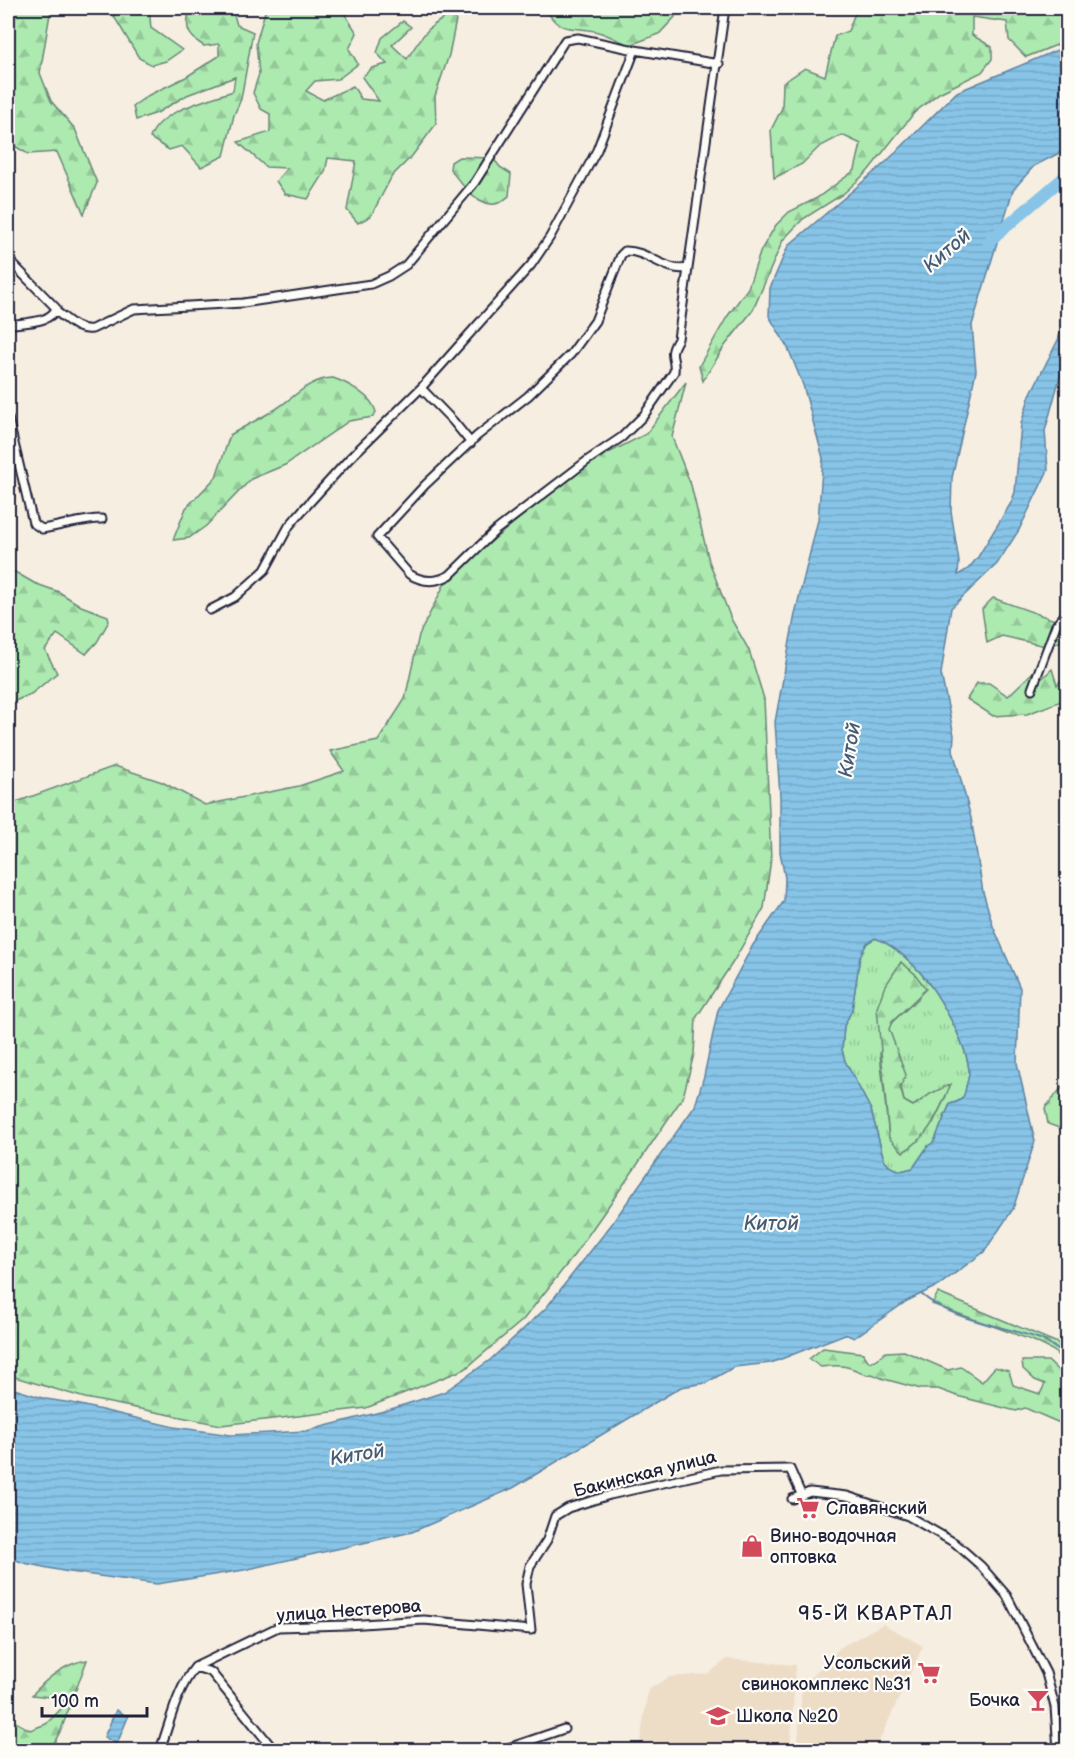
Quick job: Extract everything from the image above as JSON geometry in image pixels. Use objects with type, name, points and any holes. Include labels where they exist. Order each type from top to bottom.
[{"type":"street","points":[[688,268],[671,267],[638,252],[625,250],[621,255],[596,321],[587,334],[551,375],[471,443],[426,485],[377,537],[409,574],[415,578],[433,581],[442,580],[450,575],[495,531],[588,460],[615,443],[644,416],[674,372],[675,365],[671,356],[678,339],[719,64],[725,8]]},
{"type":"street","points":[[8,259],[53,303],[55,311],[73,325],[85,330],[92,329],[134,309],[243,303],[371,284],[389,276],[414,256],[486,167],[565,40],[578,38],[719,64]]},
{"type":"street","points":[[210,610],[235,597],[265,570],[300,513],[349,459],[422,388],[531,265],[547,242],[597,150],[635,50]]},
{"type":"street","points":[[8,325],[48,318],[55,311]]},
{"type":"street","points":[[422,388],[471,443]]},
{"type":"street","points":[[8,418],[33,523],[42,529],[90,519],[102,519]]},
{"type":"street","points":[[1032,689],[1056,625],[1068,611]]},
{"type":"street","name":"Бакинская улица","points":[[531,1630],[526,1584],[530,1566],[547,1540],[555,1516],[568,1508],[610,1495],[721,1470],[790,1469],[801,1494]]},
{"type":"street","points":[[792,1499],[810,1492],[847,1496],[908,1516],[955,1543],[981,1566],[1007,1596],[1046,1673],[1055,1707],[1058,1750]]},
{"type":"street","name":"улица Нестерова","points":[[195,1667],[278,1627],[424,1620],[531,1630]]},
{"type":"street","points":[[160,1750],[178,1697],[186,1679],[195,1667],[211,1672],[274,1750]]},
{"type":"street","points":[[502,1750],[564,1729]]},
{"type":"shaded area","points":[[883,1624],[923,1646],[875,1750],[813,1750],[798,1742],[802,1687],[841,1647]]},
{"type":"shaded area","name":"Школа №20","points":[[727,1659],[796,1665],[790,1750],[642,1750],[640,1742],[648,1690],[669,1677],[708,1674]]},
{"type":"green space","points":[[12,8],[51,8],[40,73],[51,101],[75,129],[97,183],[84,214],[57,152],[28,154],[8,142],[8,15]]},
{"type":"green space","points":[[109,8],[149,8],[151,28],[182,50],[166,61],[152,65],[139,58]]},
{"type":"green space","points":[[190,8],[232,8],[237,25],[253,32],[241,99],[234,115],[224,156],[201,167],[182,146],[169,150],[150,138],[155,128],[174,113],[198,102],[233,91],[235,77],[187,95],[157,113],[136,120],[133,106],[219,56],[219,44],[204,46],[190,34],[187,25]]},
{"type":"green space","points":[[266,8],[341,8],[357,33],[349,49],[358,64],[338,79],[315,81],[306,91],[323,100],[353,86],[361,99],[379,101],[362,77],[372,68],[387,64],[377,53],[382,38],[403,21],[411,27],[392,45],[407,59],[428,30],[458,10],[449,55],[435,96],[436,124],[412,156],[392,176],[371,216],[358,223],[347,210],[356,161],[328,158],[325,172],[308,199],[285,194],[276,181],[287,168],[266,167],[238,142],[270,132],[270,114],[261,109],[253,93],[259,74],[256,43]]},
{"type":"green space","points":[[545,8],[673,8],[675,17],[659,34],[630,45],[598,32],[562,26],[551,17]]},
{"type":"green space","points":[[857,8],[1067,8],[1067,41],[1026,57],[1009,40],[1007,22],[972,17],[972,35],[992,47],[992,59],[982,72],[939,93],[914,113],[868,171],[843,194],[803,219],[783,240],[753,310],[724,347],[703,381],[699,366],[727,317],[748,288],[761,250],[776,225],[789,212],[817,198],[855,170],[861,144],[842,135],[819,147],[802,164],[774,178],[771,130],[782,108],[783,83],[805,68],[825,76],[835,36],[848,31]]},
{"type":"green space","points":[[459,157],[493,158],[500,167],[511,174],[509,196],[494,204],[473,195],[450,169],[451,162]]},
{"type":"green space","points":[[333,378],[365,396],[374,406],[376,412],[373,417],[349,421],[285,465],[251,479],[206,526],[189,538],[173,540],[186,508],[216,477],[230,435],[276,409],[317,381]]},
{"type":"green space","points":[[686,382],[672,437],[691,485],[709,561],[731,619],[749,650],[764,699],[771,859],[764,908],[733,962],[696,1018],[694,1054],[683,1097],[635,1168],[572,1258],[523,1320],[465,1369],[366,1408],[221,1425],[85,1398],[8,1375],[8,805],[115,766],[162,782],[205,805],[299,786],[344,771],[330,751],[378,741],[405,699],[419,635],[447,579],[579,468],[646,434]]},
{"type":"green space","points":[[8,568],[34,583],[59,592],[81,606],[108,616],[109,621],[97,642],[86,654],[57,634],[45,650],[57,673],[31,694],[8,704]]},
{"type":"green space","points":[[993,598],[1063,623],[1067,622],[1067,640],[1045,646],[1002,636],[987,643],[982,609]]},
{"type":"green space","points":[[1052,669],[1057,685],[1067,673],[1067,699],[1027,714],[993,716],[967,699],[977,683],[989,683],[1008,696],[1033,672],[1035,685]]},
{"type":"green space","points":[[875,938],[887,944],[919,971],[951,1019],[968,1062],[969,1075],[963,1097],[950,1104],[934,1142],[928,1146],[913,1168],[901,1171],[891,1167],[884,1160],[871,1110],[845,1061],[842,1050],[844,1026],[852,1010],[860,956],[867,943]],"holes":[[[901,963],[915,974],[919,998],[892,1022],[888,1029],[904,1101],[913,1106],[932,1093],[946,1096],[933,1123],[889,1138],[880,1054]]]},
{"type":"green space","points":[[901,962],[915,974],[926,989],[892,1022],[889,1029],[906,1075],[900,1087],[904,1101],[913,1106],[951,1084],[927,1131],[913,1146],[903,1152],[889,1138],[877,1008],[884,988]]},
{"type":"green space","points":[[1067,1081],[1067,1201],[1060,1191],[1062,1129],[1048,1124],[1045,1108]]},
{"type":"green space","points":[[938,1293],[1055,1342],[1067,1350],[1067,1367],[1054,1351],[1034,1341],[932,1304]]},
{"type":"green space","points":[[823,1348],[863,1353],[869,1362],[876,1360],[886,1352],[904,1351],[948,1370],[961,1367],[982,1382],[995,1367],[1009,1371],[1013,1385],[1040,1394],[1045,1384],[1035,1380],[1023,1369],[1022,1361],[1048,1361],[1067,1379],[1067,1426],[1025,1408],[1016,1411],[938,1389],[921,1389],[872,1374],[867,1375],[845,1366],[821,1367],[809,1359]]},
{"type":"green space","points":[[87,1660],[61,1730],[50,1750],[8,1750],[8,1718],[30,1730],[46,1724],[67,1703],[58,1698],[32,1695],[56,1673],[71,1664]]},
{"type":"water","name":"Китой","points":[[1067,46],[1067,149],[1034,166],[1013,190],[972,325],[976,371],[952,478],[951,511],[959,562],[958,575],[968,569],[978,557],[1011,503],[1015,492],[1021,424],[1030,395],[1058,340],[1067,313],[1067,352],[1045,431],[1048,470],[1019,530],[997,564],[951,608],[941,674],[954,735],[953,750],[971,818],[983,892],[993,926],[1020,988],[1017,1063],[1035,1141],[1013,1209],[984,1252],[939,1285],[907,1301],[854,1338],[845,1334],[771,1363],[734,1367],[706,1383],[681,1387],[513,1488],[412,1532],[244,1570],[157,1584],[63,1571],[24,1563],[8,1557],[8,1387],[46,1399],[174,1427],[231,1435],[306,1431],[388,1410],[444,1392],[490,1360],[546,1308],[611,1225],[695,1106],[718,1010],[753,945],[784,901],[785,878],[780,852],[780,796],[775,722],[795,614],[818,520],[823,458],[803,385],[788,348],[769,316],[770,288],[788,246],[887,161],[957,92]],"holes":[[[875,938],[909,961],[926,980],[958,1034],[968,1062],[969,1073],[963,1097],[950,1104],[934,1142],[928,1146],[913,1168],[901,1171],[891,1167],[884,1160],[871,1110],[845,1061],[842,1050],[844,1026],[852,1010],[860,956],[867,943]]]},
{"type":"water","points":[[116,1710],[128,1717],[117,1744],[104,1737]]},
{"type":"waterway","name":"Китой","points":[[988,242],[1068,174]]},
{"type":"waterway","points":[[921,1294],[962,1316],[1040,1339],[1068,1357]]},
{"type":"place","name":"Славянский","points":[[808,1508]]},
{"type":"place","name":"Вино-водочная оптовка","points":[[752,1546]]},
{"type":"place","name":"Усольский свинокомплекс №31","points":[[929,1673]]},
{"type":"place","name":"Бочка","points":[[1038,1700]]},
{"type":"place","name":"Школа №20","points":[[718,1716]]},
{"type":"district","name":"95-Й КВАРТАЛ","points":[[876,1614]]}]
